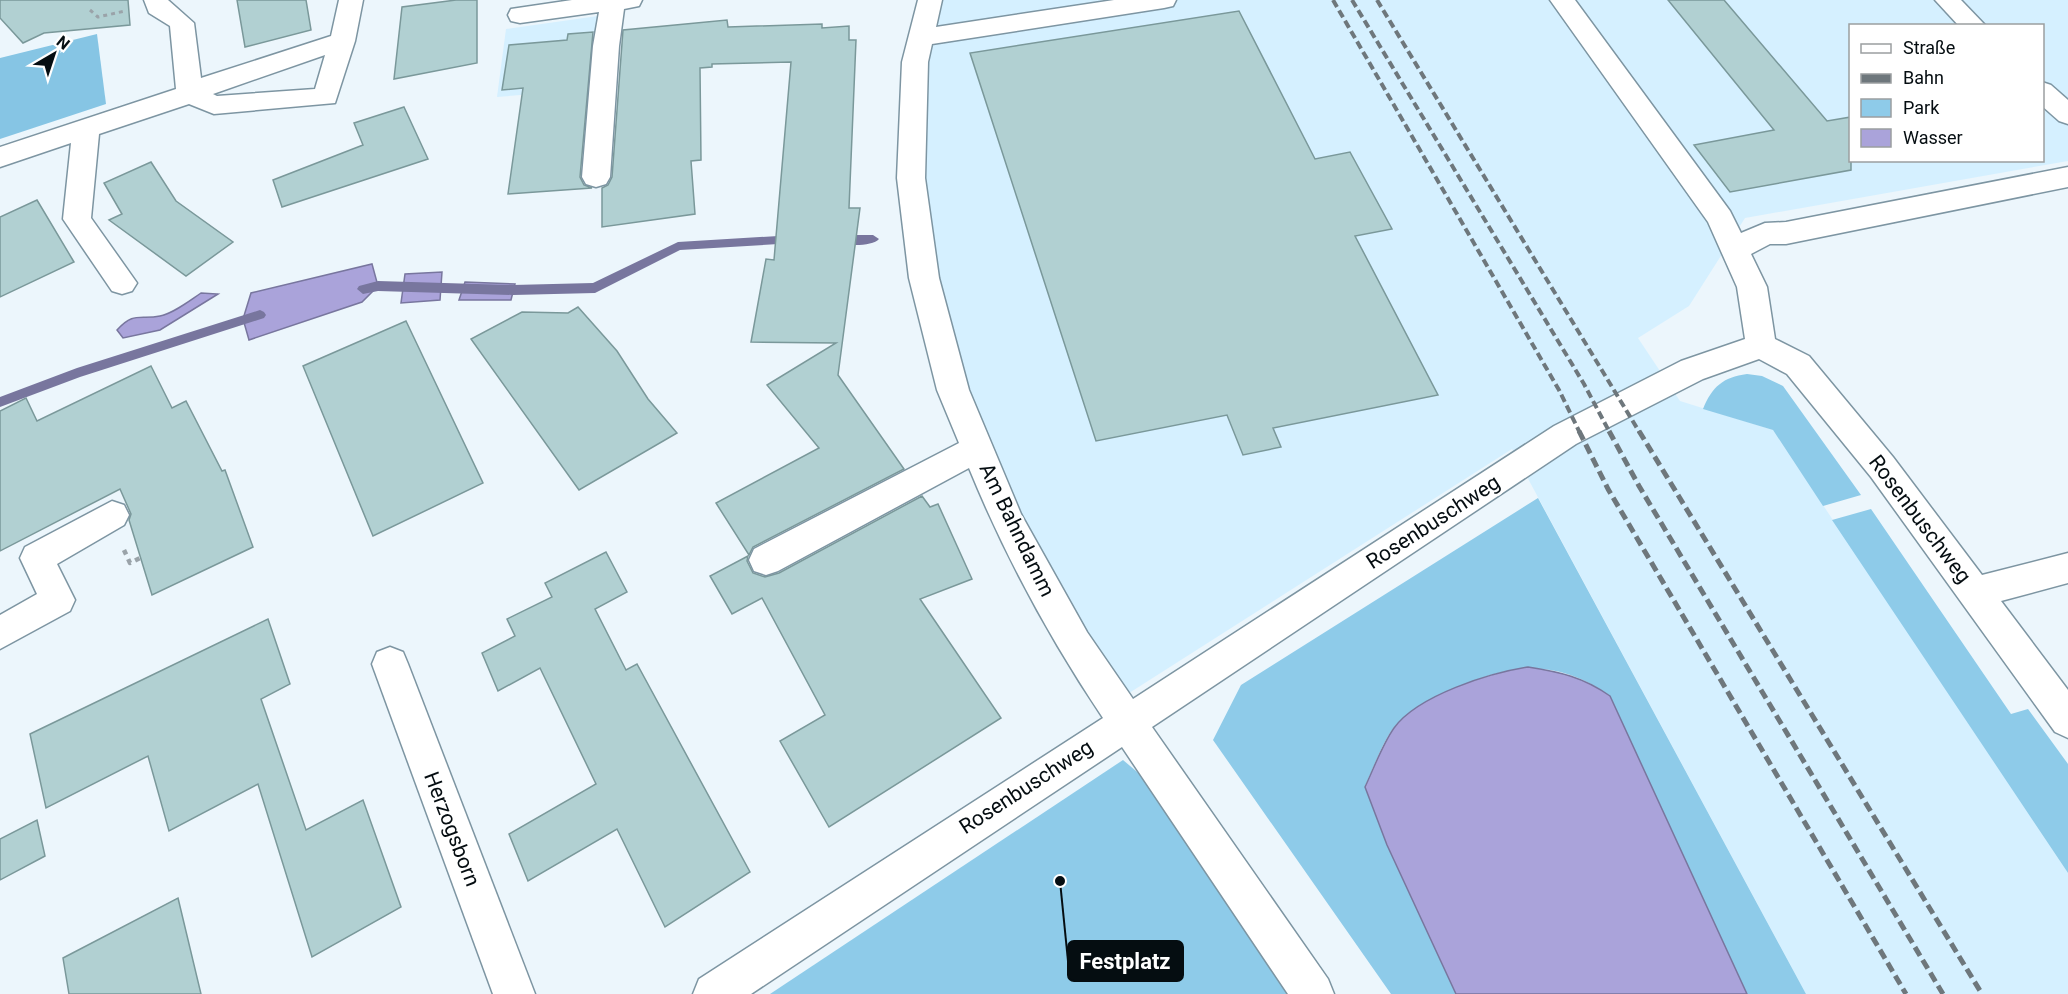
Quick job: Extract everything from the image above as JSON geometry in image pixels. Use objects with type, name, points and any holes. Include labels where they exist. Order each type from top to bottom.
[{"type":"street","points":[[156,0],[158,7],[182,23],[190,94]]},
{"type":"street","points":[[190,94],[214,105],[326,98],[351,0]]},
{"type":"street","name":"Am Bahndamm","points":[[930,0],[915,62],[911,178],[924,278],[953,390],[1007,520],[1074,644],[1312,994]]},
{"type":"street","points":[[921,38],[1164,0]]},
{"type":"street","points":[[1562,0],[1720,219],[1752,287],[1761,346]]},
{"type":"street","points":[[1947,0],[1972,24]]},
{"type":"street","points":[[520,15],[622,1],[606,46],[596,177]]},
{"type":"street","points":[[0,157],[190,94],[220,80],[342,41]]},
{"type":"street","points":[[2044,92],[2068,115]]},
{"type":"street","points":[[86,128],[76,219],[122,283]]},
{"type":"street","points":[[1734,250],[1765,234],[1786,233],[2068,177]]},
{"type":"street","name":"Rosenbuschweg","points":[[714,994],[1127,720],[1565,435],[1692,370],[1761,346],[1798,365],[1882,467],[2068,720]]},
{"type":"street","points":[[766,560],[978,448]]},
{"type":"street","points":[[0,633],[58,600],[37,558],[112,515]]},
{"type":"street","points":[[1975,592],[2068,568]]},
{"type":"street","name":"Herzogsborn","points":[[390,664],[514,994]]},
{"type":"path","points":[[127,558],[130,563],[140,558]]},
{"type":"shaded area","points":[[930,0],[2068,0],[2068,161],[1745,218],[1689,306],[1638,338],[1680,401],[1773,430],[2068,873],[2068,994],[1806,994],[1512,449],[1115,702],[953,390],[911,178]]},
{"type":"shaded area","points":[[605,15],[596,89],[497,97],[506,29]]},
{"type":"shaded area","points":[[97,34],[106,104],[0,139],[0,58]]},
{"type":"green space","points":[[1747,374],[1762,376],[1783,386],[1861,495],[1823,506],[1773,430],[1703,409],[1719,384]]},
{"type":"green space","points":[[1538,498],[1806,994],[1747,994],[1610,696],[1587,682],[1565,673],[1542,669],[1520,669],[1498,673],[1453,690],[1396,725],[1383,745],[1365,786],[1387,845],[1456,994],[1391,994],[1213,740],[1241,685]]},
{"type":"green space","points":[[1871,509],[2011,714],[2028,709],[2068,764],[2068,873],[1832,520]]},
{"type":"green space","points":[[1123,760],[1155,787],[1293,994],[770,994]]},
{"type":"water","points":[[372,264],[378,286],[362,302],[249,340],[243,319],[251,293]]},
{"type":"water","points":[[442,272],[440,300],[401,303],[405,274]]},
{"type":"water","points":[[465,282],[515,284],[511,300],[459,300]]},
{"type":"water","points":[[201,293],[218,294],[160,330],[123,338],[117,330],[133,318],[160,316],[171,312]]},
{"type":"water","points":[[1528,667],[1571,676],[1610,696],[1747,994],[1456,994],[1387,845],[1365,787],[1382,749],[1394,728],[1405,716],[1420,705],[1456,687],[1494,674]]},
{"type":"building","points":[[0,0],[128,0],[130,25],[44,33],[23,43],[0,18]]},
{"type":"building","points":[[237,0],[306,0],[311,30],[245,47]]},
{"type":"building","points":[[456,0],[477,0],[477,63],[394,79],[402,7]]},
{"type":"building","points":[[1668,0],[1724,0],[1827,121],[1849,117],[1851,170],[1730,192],[1694,145],[1774,130]]},
{"type":"building","points":[[1239,11],[1315,159],[1350,152],[1392,229],[1355,236],[1438,395],[1273,428],[1281,447],[1243,455],[1227,415],[1096,441],[970,53]]},
{"type":"building","points":[[727,20],[728,27],[822,24],[822,28],[849,26],[849,40],[856,40],[849,208],[860,208],[838,375],[904,469],[753,547],[749,555],[716,503],[819,448],[767,385],[836,343],[751,342],[766,259],[774,260],[791,62],[712,64],[712,67],[700,68],[701,160],[691,161],[695,214],[602,227],[602,188],[608,185],[612,177],[623,30]]},
{"type":"building","points":[[593,32],[580,177],[584,185],[592,188],[508,194],[523,88],[502,90],[509,45],[567,40],[568,34]]},
{"type":"building","points":[[404,107],[428,159],[282,207],[273,180],[363,145],[354,123]]},
{"type":"building","points":[[151,162],[176,201],[233,242],[186,276],[109,220],[122,214],[104,183]]},
{"type":"building","points":[[37,200],[74,262],[0,297],[0,217]]},
{"type":"building","points":[[578,307],[617,351],[648,399],[677,433],[579,490],[471,339],[522,312],[568,313]]},
{"type":"building","points":[[406,321],[483,483],[373,536],[303,366]]},
{"type":"building","points":[[151,366],[172,408],[186,401],[222,471],[225,470],[253,547],[152,595],[129,520],[131,514],[120,489],[0,551],[0,411],[26,398],[37,421]]},
{"type":"building","points":[[922,496],[930,507],[938,504],[972,579],[920,599],[1001,718],[829,827],[780,741],[825,715],[762,598],[732,614],[710,576],[748,556],[747,561],[753,573],[765,577],[779,573]]},
{"type":"building","points":[[606,552],[627,592],[595,609],[626,670],[637,664],[750,872],[665,927],[617,829],[528,881],[509,834],[596,784],[540,668],[498,691],[482,653],[515,636],[507,619],[552,597],[545,583]]},
{"type":"building","points":[[268,619],[290,684],[261,699],[306,830],[363,800],[401,907],[312,957],[258,784],[169,831],[148,756],[46,808],[30,734]]},
{"type":"building","points":[[37,820],[45,856],[0,880],[0,839]]},
{"type":"building","points":[[178,898],[201,994],[69,994],[63,958]]},
{"type":"waterway","points":[[363,289],[378,286],[513,290],[595,288],[678,246],[795,239]]},
{"type":"waterway","points":[[838,239],[873,239]]},
{"type":"waterway","points":[[0,402],[77,373],[260,315]]},
{"type":"railway","points":[[1333,0],[1559,390],[1580,433]]},
{"type":"railway","points":[[1352,0],[1584,384],[1610,433]]},
{"type":"railway","points":[[1377,0],[1640,433]]},
{"type":"railway","points":[[1609,431],[1639,486],[1943,994]]},
{"type":"railway","points":[[1639,431],[1982,994]]},
{"type":"railway","points":[[1580,433],[1608,489],[1906,994]]},
{"type":"place","name":"Festplatz","points":[[1060,881]]}]
